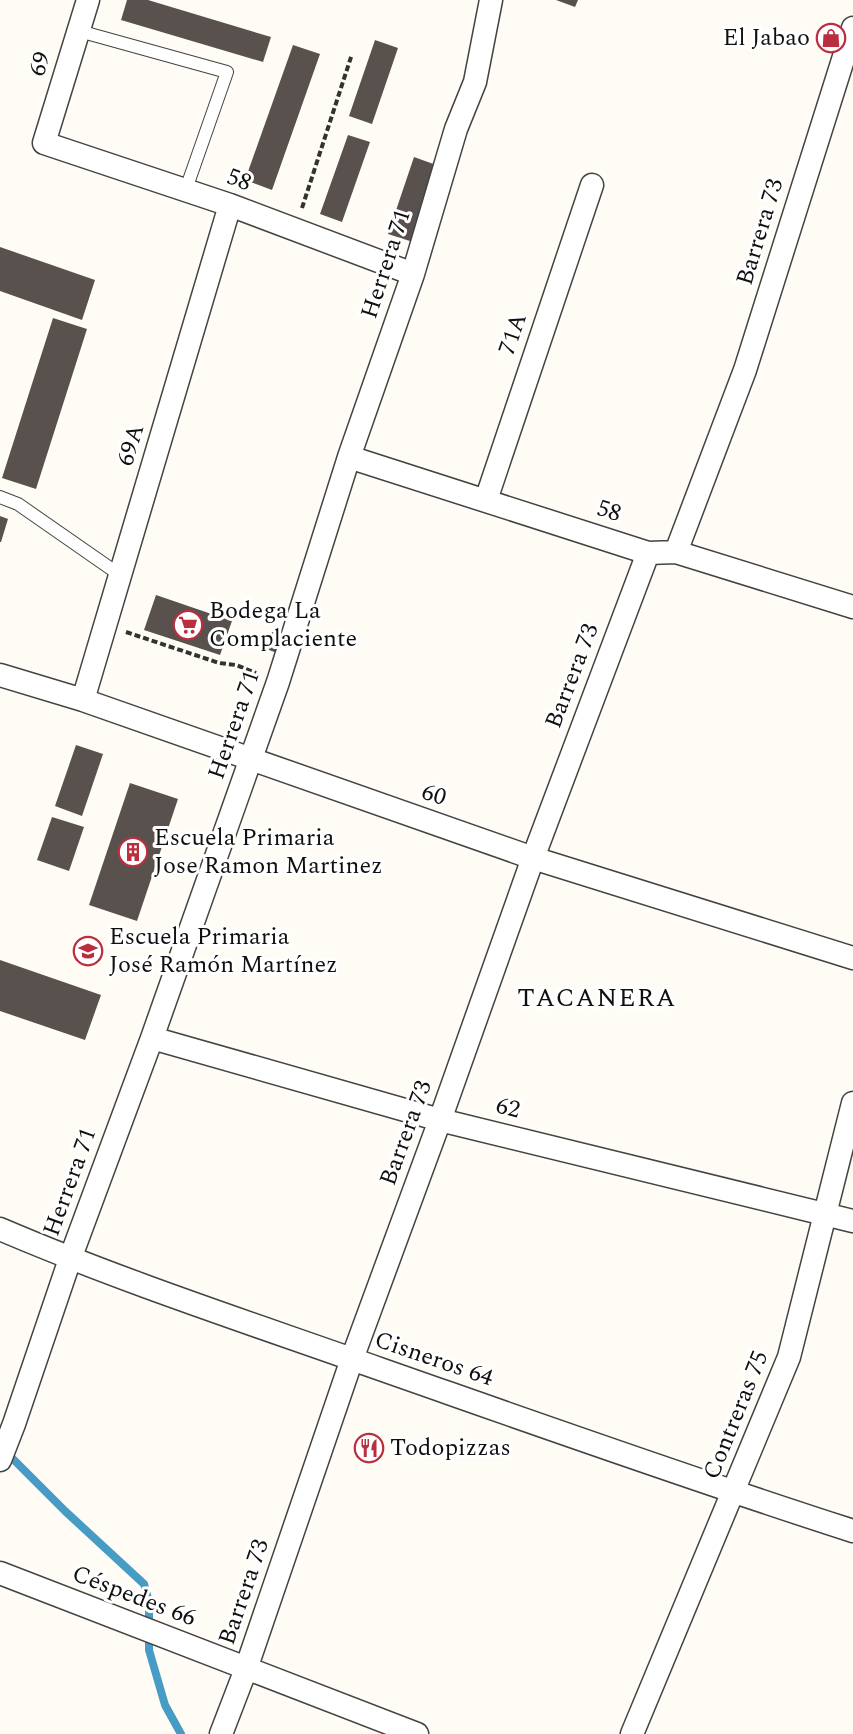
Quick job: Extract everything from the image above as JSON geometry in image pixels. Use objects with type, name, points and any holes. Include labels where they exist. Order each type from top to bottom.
[{"type":"street","name":"69","points":[[44,143],[88,0]]},
{"type":"street","name":"Herrera 71","points":[[0,1460],[278,682],[350,457],[413,274],[456,129],[475,82],[491,0]]},
{"type":"street","name":"Barrera 73","points":[[676,552],[746,370],[853,28]]},
{"type":"street","name":"58","points":[[44,143],[186,189],[413,274]]},
{"type":"street","name":"71A","points":[[486,500],[592,185]]},
{"type":"street","name":"69A","points":[[83,700],[230,205]]},
{"type":"street","name":"58","points":[[350,457],[648,553],[676,552],[853,607]]},
{"type":"street","name":"Barrera 73","points":[[220,1734],[246,1669],[352,1359],[533,858],[648,553]]},
{"type":"street","name":"60","points":[[0,675],[83,700],[533,858],[853,958]]},
{"type":"street","name":"62","points":[[152,1038],[440,1120],[853,1221]]},
{"type":"street","name":"Contreras 75","points":[[632,1734],[789,1357],[853,1103]]},
{"type":"street","name":"Cisneros 64","points":[[0,1229],[70,1259],[352,1359],[734,1493],[853,1531]]},
{"type":"street","name":"Céspedes 66","points":[[0,1573],[417,1734]]},
{"type":"lane","points":[[79,31],[227,72],[186,189]]},
{"type":"lane","points":[[0,496],[18,504],[120,575]]},
{"type":"path","points":[[295,231],[352,54]]},
{"type":"path","points":[[105,626],[219,663],[236,665],[278,682]]},
{"type":"building","points":[[127,0],[148,0],[271,37],[263,62],[121,20]]},
{"type":"building","points":[[556,0],[578,0],[575,7]]},
{"type":"building","points":[[375,40],[398,48],[372,124],[349,116]]},
{"type":"building","points":[[293,45],[320,54],[272,190],[245,180]]},
{"type":"building","points":[[348,135],[370,142],[342,222],[320,214]]},
{"type":"building","points":[[414,157],[439,166],[413,242],[388,234]]},
{"type":"building","points":[[0,247],[95,280],[82,320],[0,291]]},
{"type":"building","points":[[53,318],[87,329],[36,489],[2,478]]},
{"type":"building","points":[[0,516],[8,519],[1,542],[0,542]]},
{"type":"building","name":"Bodega La Complaciente","points":[[156,595],[232,621],[220,655],[144,630]]},
{"type":"building","points":[[272,632],[289,638],[283,655],[266,649]]},
{"type":"building","points":[[76,745],[103,754],[82,816],[55,806]]},
{"type":"building","name":"Escuela Primaria Jose Ramon Martinez","points":[[130,783],[178,799],[137,921],[89,905]]},
{"type":"building","points":[[52,817],[84,827],[69,871],[37,860]]},
{"type":"building","points":[[0,960],[101,995],[85,1040],[0,1011]]},
{"type":"waterway","points":[[5,1451],[65,1511],[144,1584],[149,1602],[149,1650],[165,1705],[181,1734]]},
{"type":"place","name":"El Jabao","points":[[831,38]]},
{"type":"place","name":"Bodega La Complaciente","points":[[188,625]]},
{"type":"place","name":"Escuela Primaria Jose Ramon Martinez","points":[[133,852]]},
{"type":"place","name":"Escuela Primaria José Ramón Martínez","points":[[88,951]]},
{"type":"place","name":"Todopizzas","points":[[369,1448]]},
{"type":"district","name":"TACANERA","points":[[597,998]]}]
